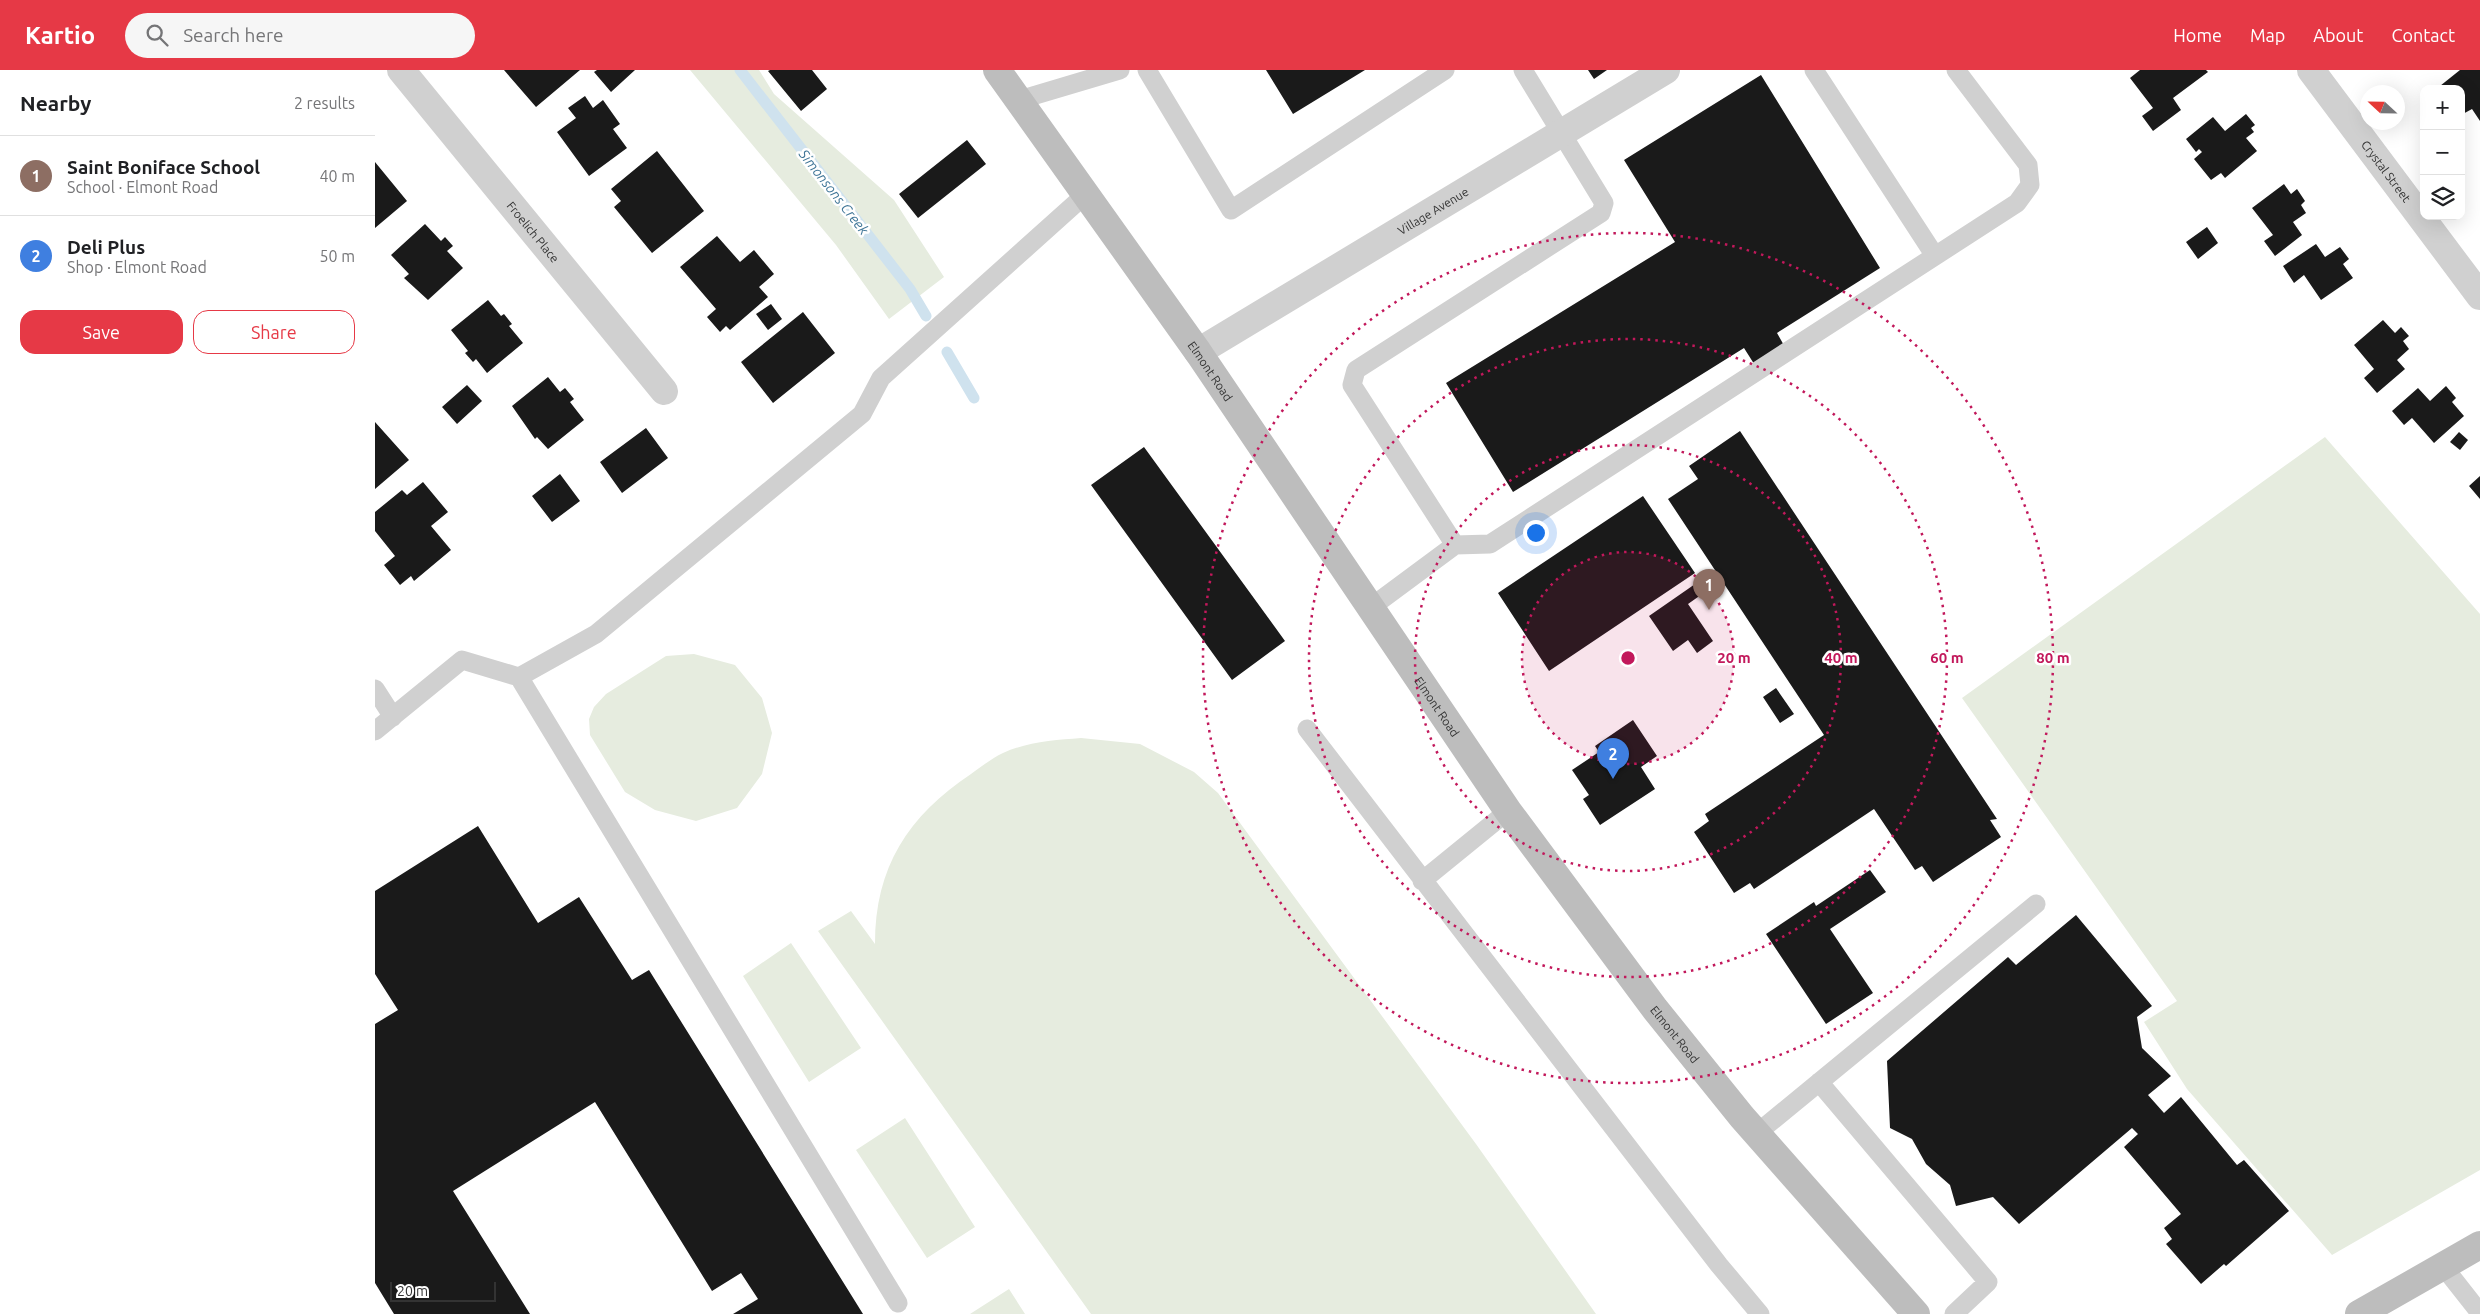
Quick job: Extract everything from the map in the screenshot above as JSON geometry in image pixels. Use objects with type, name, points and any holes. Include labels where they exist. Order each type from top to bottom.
[{"type":"main road","name":"Elmont Road","points":[[997,70],[1199,352],[1369,608],[1508,811],[1655,1009],[1756,1134],[1915,1314]]},
{"type":"main road","points":[[2359,1314],[2480,1245]]},
{"type":"street","name":"Village Avenue","points":[[1199,352],[1666,70]]},
{"type":"street","name":"Crystal Street","points":[[2311,70],[2480,296]]},
{"type":"street","name":"Froelich Place","points":[[402,71],[664,391]]},
{"type":"lane","points":[[1019,100],[1120,70]]},
{"type":"lane","points":[[1147,70],[1231,210],[1445,70]]},
{"type":"lane","points":[[1455,545],[1352,385],[1356,370],[1601,213],[1604,203],[1523,70]]},
{"type":"lane","points":[[1813,70],[1935,256]]},
{"type":"lane","points":[[1369,608],[1455,545],[1490,544],[2017,203],[2030,185],[2028,165],[1956,70]]},
{"type":"lane","points":[[519,677],[596,634],[862,414],[881,378],[1086,194]]},
{"type":"lane","points":[[375,731],[462,660],[519,677],[898,1303]]},
{"type":"lane","points":[[375,689],[393,717]]},
{"type":"lane","points":[[1307,729],[1707,1250],[1760,1314]]},
{"type":"lane","points":[[1422,881],[1508,811]]},
{"type":"lane","points":[[1756,1134],[2036,904]]},
{"type":"lane","points":[[1819,1082],[1988,1282],[1954,1314]]},
{"type":"lane","points":[[2443,1266],[2480,1313]]},
{"type":"shaded area","points":[[690,70],[759,70],[774,94],[894,200],[944,277],[889,319],[836,245]]},
{"type":"shaded area","points":[[2325,437],[2480,614],[2480,1170],[2332,1255],[2187,1089],[2144,1022],[2177,1001],[1962,698]]},
{"type":"shaded area","points":[[694,654],[735,665],[762,698],[772,733],[762,774],[737,808],[696,821],[655,810],[625,792],[590,735],[589,719],[594,707],[606,694],[666,656]]},
{"type":"shaded area","points":[[1081,738],[1140,744],[1194,772],[1218,793],[1476,1144],[1596,1314],[1091,1314],[818,931],[851,911],[875,944],[881,891],[889,867],[899,846],[929,807],[949,790],[1003,753],[1031,744]]},
{"type":"shaded area","points":[[791,943],[861,1048],[809,1082],[743,976]]},
{"type":"shaded area","points":[[905,1118],[975,1227],[927,1258],[856,1150]]},
{"type":"shaded area","points":[[1009,1289],[1025,1314],[970,1314]]},
{"type":"building","points":[[504,70],[580,70],[536,107]]},
{"type":"building","points":[[597,70],[635,70],[611,92],[594,72]]},
{"type":"building","points":[[812,70],[827,89],[801,111],[768,71]]},
{"type":"building","points":[[1266,70],[1365,70],[1293,114]]},
{"type":"building","points":[[1588,70],[1607,70],[1594,79]]},
{"type":"building","points":[[2140,70],[2206,70],[2208,72],[2173,98],[2181,110],[2153,131],[2142,116],[2153,108],[2130,78]]},
{"type":"building","points":[[2460,70],[2480,70],[2480,121],[2472,109],[2465,113],[2465,85],[2441,85]]},
{"type":"building","points":[[1761,75],[1880,268],[1777,333],[1786,349],[1756,367],[1744,348],[1513,492],[1446,383],[1675,242],[1624,160]]},
{"type":"building","points":[[585,96],[593,108],[603,100],[620,124],[613,129],[627,148],[589,176],[557,132],[576,118],[568,108]]},
{"type":"building","points":[[2246,114],[2255,125],[2251,128],[2254,132],[2246,138],[2257,151],[2225,178],[2221,173],[2211,180],[2194,159],[2202,152],[2199,149],[2196,152],[2186,139],[2213,117],[2225,131]]},
{"type":"building","points":[[967,140],[986,164],[918,218],[899,194]]},
{"type":"building","points":[[657,151],[704,211],[652,253],[614,207],[621,201],[611,189]]},
{"type":"building","points":[[375,162],[407,201],[375,228]]},
{"type":"building","points":[[2284,184],[2291,194],[2297,189],[2305,201],[2301,205],[2306,213],[2293,222],[2302,235],[2275,256],[2264,241],[2273,235],[2252,208]]},
{"type":"building","points":[[425,224],[441,241],[445,237],[453,246],[447,251],[463,268],[428,300],[404,278],[409,274],[391,255]]},
{"type":"building","points":[[2207,227],[2218,243],[2198,259],[2186,242]]},
{"type":"building","points":[[717,236],[740,262],[754,250],[774,274],[759,287],[768,297],[730,330],[726,326],[720,332],[707,317],[716,309],[680,267]]},
{"type":"building","points":[[2316,244],[2325,257],[2340,247],[2349,259],[2343,264],[2353,278],[2321,300],[2304,275],[2294,283],[2283,266]]},
{"type":"building","points":[[488,300],[501,316],[504,314],[512,324],[509,326],[523,343],[487,373],[476,359],[473,362],[465,353],[468,351],[451,330]]},
{"type":"building","points":[[771,304],[782,319],[768,330],[756,314]]},
{"type":"building","points":[[803,312],[835,353],[773,403],[741,362]]},
{"type":"building","points":[[2383,320],[2395,333],[2401,327],[2409,336],[2403,341],[2409,349],[2397,360],[2405,369],[2377,393],[2364,378],[2374,369],[2354,345]]},
{"type":"building","points":[[548,377],[560,392],[565,388],[574,399],[570,402],[584,420],[548,449],[537,437],[535,439],[512,406]]},
{"type":"building","points":[[467,385],[482,401],[457,424],[442,407]]},
{"type":"building","points":[[2446,386],[2456,398],[2452,402],[2464,416],[2434,443],[2412,418],[2404,425],[2392,411],[2418,388],[2430,401]]},
{"type":"building","points":[[375,422],[409,460],[375,489]]},
{"type":"building","points":[[646,428],[668,458],[622,493],[600,462]]},
{"type":"building","points":[[1740,431],[1997,819],[1990,820],[2001,837],[1933,882],[1922,866],[1915,870],[1874,809],[1754,889],[1750,883],[1734,893],[1694,832],[1709,821],[1705,814],[1824,735],[1668,499],[1698,479],[1689,466]]},
{"type":"building","points":[[2459,432],[2468,440],[2460,450],[2450,442]]},
{"type":"building","points":[[1144,447],[1285,641],[1232,680],[1091,485]]},
{"type":"building","points":[[560,474],[580,501],[552,522],[532,496]]},
{"type":"building","points":[[2480,476],[2480,499],[2469,486]]},
{"type":"building","points":[[423,482],[448,512],[431,526],[451,550],[414,581],[411,576],[400,585],[384,565],[395,556],[375,531],[375,512],[402,490],[407,495]]},
{"type":"building","points":[[1643,496],[1695,573],[1549,671],[1498,593]]},
{"type":"building","points":[[1698,582],[1705,592],[1688,604],[1713,641],[1697,653],[1688,640],[1673,651],[1649,616]]},
{"type":"building","points":[[1776,688],[1794,714],[1780,723],[1763,697]]},
{"type":"building","points":[[1633,720],[1657,756],[1641,767],[1655,789],[1600,825],[1583,799],[1589,795],[1572,770],[1599,752],[1595,746]]},
{"type":"building","points":[[478,826],[538,923],[579,897],[632,980],[649,970],[863,1314],[733,1314],[758,1299],[741,1273],[712,1291],[595,1102],[453,1191],[530,1314],[394,1314],[375,1283],[375,1024],[398,1010],[375,974],[375,891]]},
{"type":"building","points":[[1870,870],[1886,892],[1830,929],[1873,993],[1826,1024],[1766,934],[1814,902],[1816,906]]},
{"type":"building","points":[[2076,915],[2152,1006],[2137,1017],[2142,1048],[2171,1076],[2148,1095],[2164,1113],[2181,1097],[2237,1165],[2244,1160],[2289,1211],[2226,1266],[2224,1264],[2201,1284],[2166,1244],[2172,1239],[2164,1228],[2181,1214],[2124,1147],[2138,1134],[2132,1128],[2019,1224],[1993,1197],[1956,1206],[1950,1185],[1926,1164],[1912,1139],[1890,1128],[1887,1061],[2008,957],[2016,965]]},
{"type":"waterway","name":"Simonsons Creek","points":[[740,70],[910,289],[926,316]]},
{"type":"waterway","points":[[947,352],[974,398]]},
{"type":"place","name":"Saint Boniface School","points":[[1709,610]]},
{"type":"place","name":"Deli Plus","points":[[1613,779]]}]
